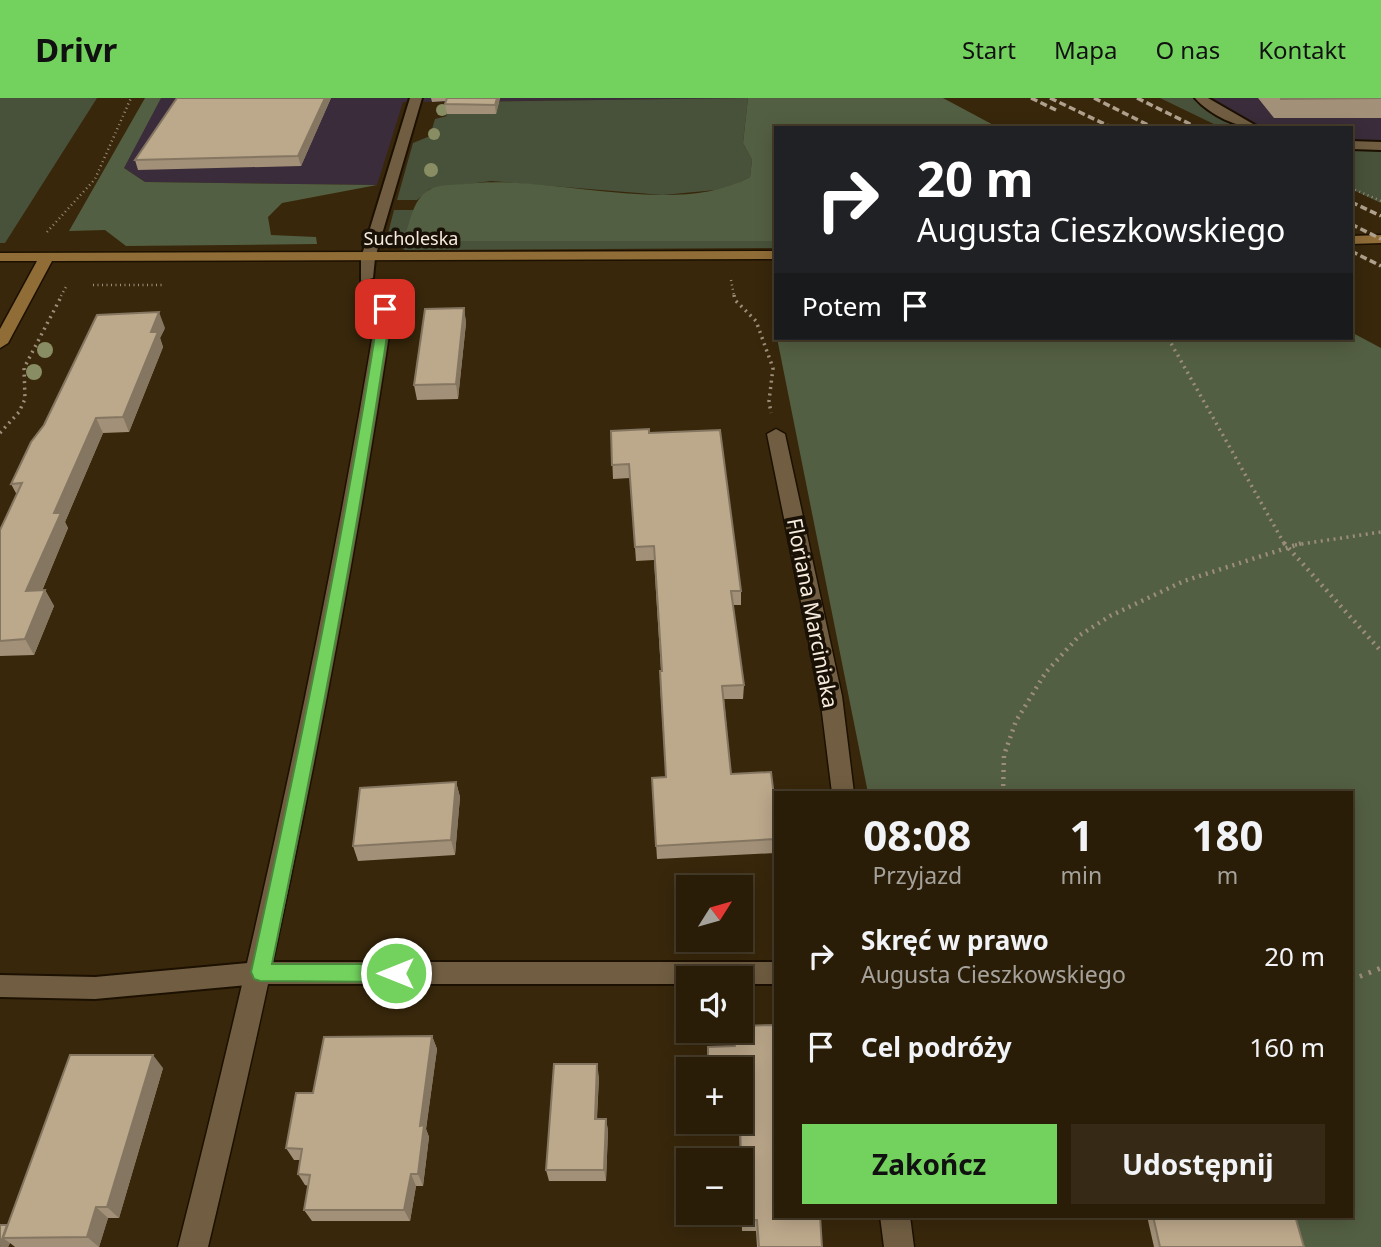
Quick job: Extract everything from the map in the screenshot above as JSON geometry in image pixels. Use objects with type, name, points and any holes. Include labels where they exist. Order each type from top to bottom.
[{"type":"street","points":[[1353,240],[1381,239]]},
{"type":"street","name":"Sucholeska","points":[[0,257],[774,256]]},
{"type":"street","points":[[0,343],[47,257]]},
{"type":"street","points":[[193,1247],[260,972],[313,726],[337,579],[364,448],[385,309]]},
{"type":"street","name":"Floriana Marciniaka","points":[[776,434],[831,696],[843,791]]},
{"type":"street","points":[[895,1218],[899,1247]]},
{"type":"lane","points":[[366,278],[368,258],[416,98]]},
{"type":"lane","points":[[1201,98],[1210,106],[1250,126]]},
{"type":"lane","points":[[1353,145],[1381,146]]},
{"type":"lane","points":[[0,986],[95,988],[260,972],[774,973]]},
{"type":"path","points":[[43,240],[95,179],[131,98]]},
{"type":"path","points":[[1353,189],[1381,201]]},
{"type":"path","points":[[0,433],[19,412],[25,399],[24,368],[72,274]]},
{"type":"path","points":[[731,279],[735,300],[756,321],[773,368],[769,401],[776,434]]},
{"type":"path","points":[[1169,340],[1285,545],[1381,651]]},
{"type":"path","points":[[1003,791],[1004,751],[1029,693],[1078,636],[1166,587],[1285,545],[1381,532]]},
{"type":"path","points":[[1353,978],[1381,968]]},
{"type":"shaded area","points":[[159,98],[804,98],[403,102],[377,185],[145,182],[124,168]]},
{"type":"shaded area","points":[[1197,98],[1381,98],[1381,150],[1353,149],[1353,126],[1242,126]]},
{"type":"green space","points":[[0,98],[97,98],[5,243],[0,243]]},
{"type":"green space","points":[[145,98],[161,98],[124,168],[145,182],[377,185],[282,203],[268,217],[271,235],[316,237],[317,244],[126,246],[105,230],[69,231]]},
{"type":"green space","points":[[748,98],[743,143],[752,160],[750,177],[726,189],[663,195],[491,181],[430,189],[417,200],[397,200],[413,143],[430,136],[435,119],[447,116],[440,112],[441,106],[451,102]]},
{"type":"green space","points":[[748,98],[943,98],[995,126],[774,126],[774,241],[403,241],[419,200],[433,188],[499,182],[649,195],[685,194],[719,189],[750,177],[752,160],[743,143]]},
{"type":"green space","points":[[1160,98],[1197,98],[1242,126],[1218,126]]},
{"type":"green space","points":[[1353,149],[1381,150],[1381,203],[1353,190]]},
{"type":"green space","points":[[394,210],[414,210],[404,241],[774,241],[774,248],[405,250],[386,241]]},
{"type":"green space","points":[[1353,333],[1381,348],[1381,1247],[1296,1247],[1288,1218],[1353,1218],[1353,791],[868,791],[777,340],[1353,340]]},
{"type":"building","points":[[177,98],[325,98],[298,156],[135,160]]},
{"type":"building","points":[[447,98],[497,98],[495,105],[445,104]]},
{"type":"building","points":[[1281,98],[1381,98],[1281,99]]},
{"type":"building","points":[[464,308],[456,384],[414,385],[425,309]]},
{"type":"building","points":[[159,312],[151,332],[158,332],[123,417],[96,418],[54,513],[61,513],[26,591],[45,590],[25,639],[0,641],[0,530],[22,483],[11,484],[31,442],[44,425],[97,315]]},
{"type":"building","points":[[649,429],[649,433],[720,430],[741,591],[731,591],[744,685],[722,686],[731,774],[771,772],[774,839],[656,846],[652,778],[666,777],[654,546],[635,547],[629,464],[612,465],[611,431]]},
{"type":"building","points":[[456,782],[451,840],[353,846],[360,788]]},
{"type":"building","points":[[774,1025],[774,1218],[820,1218],[822,1247],[759,1247],[757,1220],[753,1220],[753,1148],[741,1148],[740,1134],[753,1134],[753,1057],[708,1057],[708,1047],[735,1046],[735,1043],[753,1043],[753,1026]]},
{"type":"building","points":[[432,1036],[420,1126],[424,1125],[418,1174],[411,1174],[404,1210],[304,1210],[310,1175],[298,1174],[302,1149],[286,1148],[296,1093],[313,1093],[324,1037]]},
{"type":"building","points":[[70,1055],[153,1055],[107,1207],[96,1207],[87,1237],[3,1238]]},
{"type":"building","points":[[554,1064],[597,1064],[595,1119],[606,1119],[604,1170],[546,1170]]},
{"type":"building","points":[[1153,1218],[1296,1218],[1304,1247],[1160,1247]]},
{"type":"building","points":[[0,1225],[7,1225],[0,1245]]},
{"type":"railway","points":[[1031,98],[1056,110]]},
{"type":"railway","points":[[1050,98],[1109,126]]},
{"type":"railway","points":[[1094,98],[1150,126]]},
{"type":"railway","points":[[1137,98],[1194,126]]},
{"type":"railway","points":[[1353,203],[1381,216]]},
{"type":"railway","points":[[1353,225],[1381,239]]},
{"type":"railway","points":[[1353,252],[1381,266]]},
{"type":"route","points":[[385,309],[364,448],[337,579],[313,726],[260,972],[396,973]]}]
